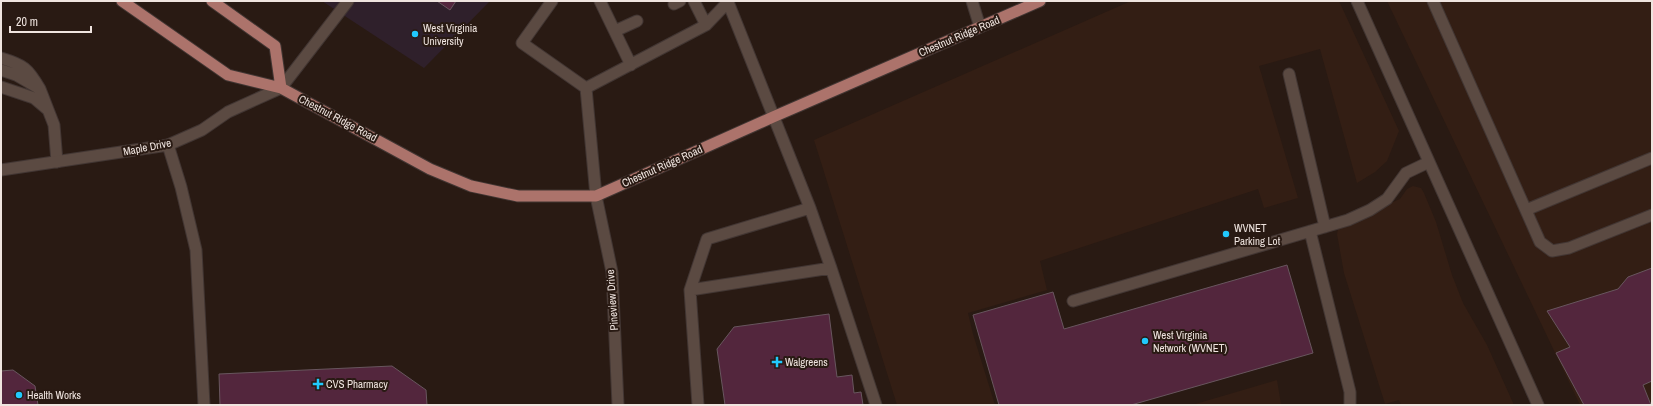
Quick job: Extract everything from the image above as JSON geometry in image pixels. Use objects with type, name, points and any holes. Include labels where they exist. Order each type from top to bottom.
[{"type":"main road","name":"Chestnut Ridge Road","points":[[122,1],[228,75],[281,88],[430,169],[471,186],[518,196],[596,196],[980,26],[1040,1]]},
{"type":"main road","points":[[212,1],[275,46],[281,88]]},
{"type":"street","points":[[281,88],[348,1]]},
{"type":"street","points":[[552,1],[522,43],[586,88],[706,25],[729,2],[810,208],[876,405]]},
{"type":"street","points":[[694,1],[706,25]]},
{"type":"street","points":[[972,1],[980,26]]},
{"type":"street","points":[[1356,1],[1538,405]]},
{"type":"street","points":[[1433,1],[1540,242],[1552,251],[1569,248],[1652,215]]},
{"type":"street","points":[[602,2],[631,65]]},
{"type":"street","points":[[615,31],[637,21]]},
{"type":"street","points":[[1,58],[19,64],[32,75],[40,89],[56,135],[57,162]]},
{"type":"street","points":[[1,70],[16,75],[40,89]]},
{"type":"street","points":[[1288,74],[1325,227]]},
{"type":"street","points":[[1,87],[34,98],[48,110]]},
{"type":"street","name":"Maple Drive","points":[[1,170],[168,145],[202,130],[228,112],[281,88]]},
{"type":"street","name":"Pineview Drive","points":[[586,88],[596,196],[612,272],[618,405]]},
{"type":"street","points":[[168,145],[181,187],[196,250],[204,405]]},
{"type":"street","points":[[1526,210],[1652,158]]},
{"type":"street","points":[[1073,301],[1348,220],[1370,210],[1387,199],[1406,173],[1429,162]]},
{"type":"street","points":[[698,405],[690,290],[707,239],[810,208]]},
{"type":"street","points":[[1310,231],[1350,392],[1350,405]]},
{"type":"street","points":[[690,290],[831,268]]},
{"type":"shaded area","name":"West Virginia University","points":[[322,1],[490,1],[424,68]]},
{"type":"shaded area","points":[[1131,1],[1339,1],[1399,131],[1387,161],[1375,172],[1357,183],[1320,49],[1259,66],[1298,198],[1264,208],[1258,189],[1040,261],[1047,290],[968,313],[995,405],[897,405],[814,140]]},
{"type":"shaded area","points":[[1387,1],[1652,1],[1652,405],[1580,405]]},
{"type":"shaded area","points":[[1413,186],[1421,188],[1424,193],[1436,222],[1452,275],[1463,303],[1487,345],[1514,405],[1401,405],[1399,400],[1385,404],[1344,273],[1337,234],[1340,220],[1400,199],[1407,189]]},
{"type":"shaded area","points":[[1277,380],[1281,404],[1278,405],[1192,405]]},
{"type":"building","points":[[437,1],[456,1],[450,10]]},
{"type":"building","name":"West Virginia Network (WVNET)","points":[[1287,265],[1313,353],[1131,405],[999,405],[973,315],[1053,292],[1064,329]]},
{"type":"building","points":[[1652,268],[1652,381],[1643,385],[1651,405],[1584,405],[1556,353],[1570,347],[1547,311],[1618,289],[1628,277]]},
{"type":"building","name":"Walgreens","points":[[829,314],[837,377],[852,375],[854,393],[861,392],[863,405],[725,405],[717,349],[734,327]]},
{"type":"building","name":"CVS Pharmacy","points":[[392,366],[426,390],[427,405],[220,405],[219,374]]},
{"type":"building","name":"Health Works","points":[[13,370],[35,386],[38,405],[1,405],[1,371]]},
{"type":"place","name":"West Virginia University","points":[[415,34]]},
{"type":"place","name":"WVNET Parking Lot","points":[[1226,234]]},
{"type":"place","name":"West Virginia Network (WVNET)","points":[[1145,341]]},
{"type":"place","name":"Walgreens","points":[[777,362]]},
{"type":"place","name":"CVS Pharmacy","points":[[318,384]]},
{"type":"place","name":"Health Works","points":[[19,395]]}]
